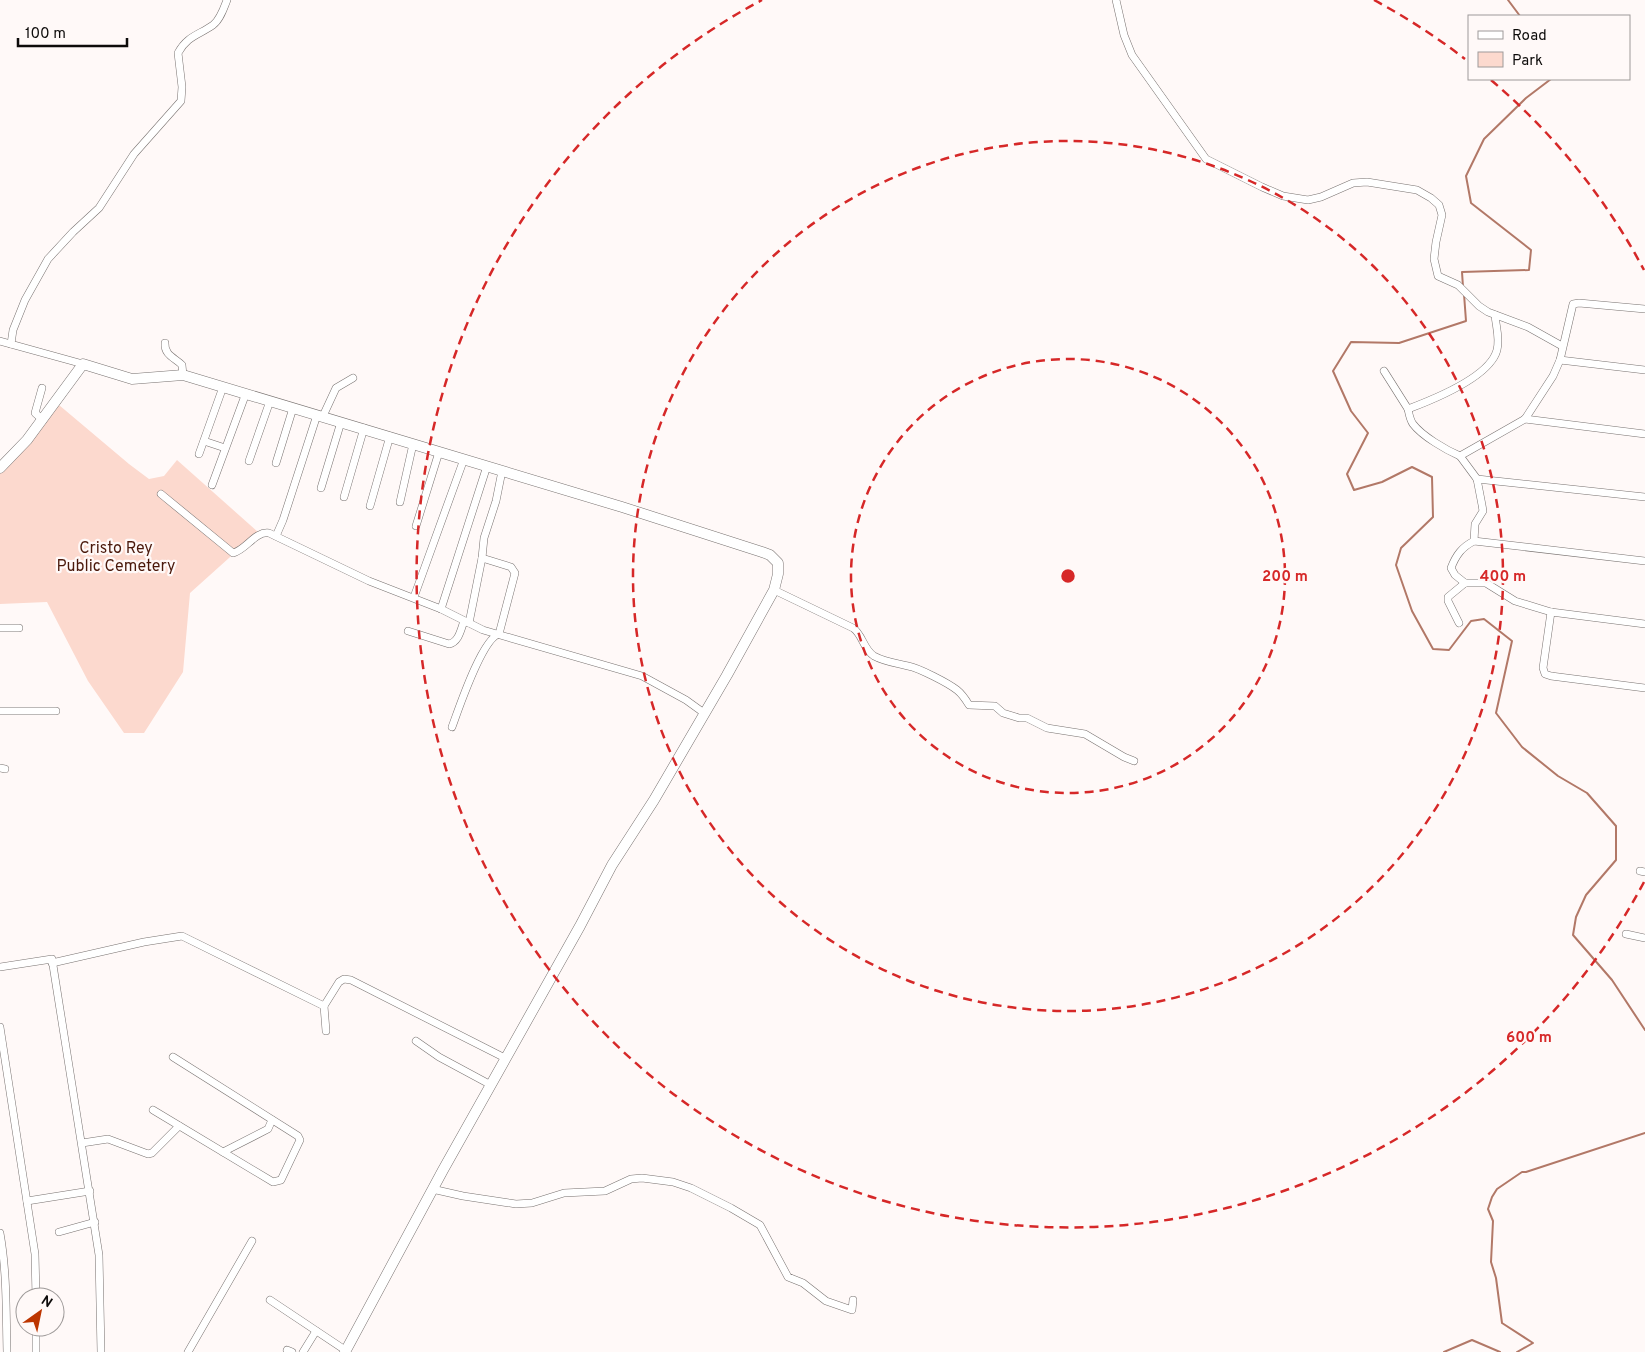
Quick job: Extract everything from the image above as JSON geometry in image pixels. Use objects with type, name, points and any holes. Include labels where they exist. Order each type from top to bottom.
[{"type":"street","points":[[11,344],[17,319],[42,268],[61,244],[99,208],[134,154],[181,101],[182,88],[178,53],[185,42],[193,35],[215,23],[227,0]]},
{"type":"street","points":[[1116,0],[1124,35],[1132,55],[1206,159],[1283,196],[1300,200],[1315,199],[1356,182],[1401,187],[1424,193],[1437,202],[1442,211],[1434,259],[1436,273],[1441,278],[1458,286],[1479,306],[1495,315],[1528,327],[1562,346]]},
{"type":"street","points":[[1460,456],[1525,418],[1553,376],[1560,360],[1574,303],[1645,309]]},
{"type":"street","points":[[1408,409],[1455,388],[1490,363],[1498,346],[1495,315]]},
{"type":"street","points":[[0,341],[132,379],[183,375],[246,393],[767,553],[776,560],[779,566],[774,590],[728,675],[654,800],[612,865],[580,926],[432,1189],[345,1351],[270,1300]]},
{"type":"street","points":[[165,343],[165,348],[169,355],[182,366],[183,375]]},
{"type":"street","points":[[1560,360],[1645,370]]},
{"type":"street","points":[[0,468],[21,447],[43,420],[83,364]]},
{"type":"street","points":[[1384,371],[1408,409],[1410,419],[1416,427],[1442,446],[1460,456],[1477,479],[1483,511],[1474,524],[1474,540]]},
{"type":"street","points":[[276,536],[320,415],[336,388],[353,378]]},
{"type":"street","points":[[199,454],[223,387]]},
{"type":"street","points":[[42,388],[35,410],[36,414],[43,420]]},
{"type":"street","points":[[212,485],[246,393]]},
{"type":"street","points":[[249,461],[270,401]]},
{"type":"street","points":[[276,462],[293,408]]},
{"type":"street","points":[[1525,418],[1645,434]]},
{"type":"street","points":[[320,488],[341,422]]},
{"type":"street","points":[[344,497],[364,428]]},
{"type":"street","points":[[370,506],[390,436]]},
{"type":"street","points":[[204,441],[225,448]]},
{"type":"street","points":[[400,502],[414,444]]},
{"type":"street","points":[[416,526],[439,452]]},
{"type":"street","points":[[414,597],[464,459]]},
{"type":"street","points":[[441,609],[474,513],[487,466]]},
{"type":"street","points":[[408,631],[449,644],[454,643],[456,640],[466,622],[482,558],[484,538],[496,502],[502,471]]},
{"type":"street","points":[[1477,479],[1645,497]]},
{"type":"street","points":[[161,494],[233,553],[261,534],[265,533],[276,536],[368,581],[414,597],[488,632],[642,676],[686,700],[704,713]]},
{"type":"street","points":[[1645,560],[1474,540],[1463,548],[1451,568],[1455,575],[1465,583],[1486,583],[1515,601],[1551,612],[1645,624]]},
{"type":"street","points":[[452,727],[477,663],[492,638],[499,634],[513,582],[515,570],[482,558]]},
{"type":"street","points":[[1459,623],[1448,601],[1450,595],[1465,583]]},
{"type":"street","points":[[774,590],[853,628],[859,632],[865,647],[873,656],[888,662],[910,666],[934,677],[956,690],[969,705],[995,706],[1003,713],[1019,718],[1027,718],[1048,728],[1085,734],[1134,761]]},
{"type":"street","points":[[1551,612],[1543,668],[1545,674],[1645,688]]},
{"type":"street","points":[[0,628],[19,628]]},
{"type":"street","points":[[0,711],[56,711]]},
{"type":"street","points":[[1626,934],[1645,938]]},
{"type":"street","points":[[52,962],[144,942],[182,936],[324,1006]]},
{"type":"street","points":[[0,966],[52,959],[100,1255],[101,1352]]},
{"type":"street","points":[[326,1031],[324,1006],[339,982],[344,979],[351,980],[506,1058]]},
{"type":"street","points":[[0,1027],[35,1254],[36,1287]]},
{"type":"street","points":[[416,1041],[439,1057],[490,1085]]},
{"type":"street","points":[[153,1110],[273,1182],[281,1180],[300,1140],[298,1136],[173,1057]]},
{"type":"street","points":[[223,1152],[268,1129],[272,1120]]},
{"type":"street","points":[[82,1143],[108,1139],[148,1154],[152,1153],[179,1126]]},
{"type":"street","points":[[432,1189],[516,1204],[532,1203],[564,1193],[605,1190],[631,1179],[642,1178],[673,1182],[691,1188],[748,1216],[760,1225],[788,1277],[803,1283],[826,1301],[852,1310],[853,1300]]},
{"type":"street","points":[[26,1201],[90,1191]]},
{"type":"street","points":[[58,1232],[95,1222]]},
{"type":"street","points":[[0,1233],[6,1282],[7,1352]]},
{"type":"street","points":[[188,1352],[252,1241]]},
{"type":"street","points":[[303,1352],[316,1331]]},
{"type":"street","points":[[36,1337],[36,1352]]},
{"type":"green space","name":"Cristo Rey Public Cemetery","points":[[59,405],[149,479],[164,476],[177,460],[258,532],[190,593],[183,672],[144,733],[124,733],[88,681],[47,602],[0,604],[0,474],[37,435]]},
{"type":"waterway","points":[[1508,0],[1519,15]]},
{"type":"waterway","points":[[1463,287],[1462,272],[1529,270],[1531,250],[1471,203],[1466,176],[1484,139],[1526,98],[1550,80]]},
{"type":"waterway","points":[[1464,294],[1466,321],[1399,343],[1351,342],[1333,371],[1351,411],[1368,433],[1347,474],[1354,490],[1382,482],[1412,467],[1432,477],[1433,517],[1401,548],[1396,565],[1412,611],[1433,649],[1449,650],[1471,621],[1484,619],[1512,641],[1496,713],[1522,747],[1558,776],[1587,793],[1616,826],[1616,860],[1586,895],[1576,917],[1573,935],[1612,980],[1645,1030]]},
{"type":"waterway","points":[[1517,1352],[1533,1343],[1502,1323],[1496,1278],[1491,1262],[1493,1221],[1488,1209],[1492,1197],[1497,1189],[1522,1172],[1645,1133]]},
{"type":"waterway","points":[[1444,1352],[1472,1340],[1500,1352]]}]
